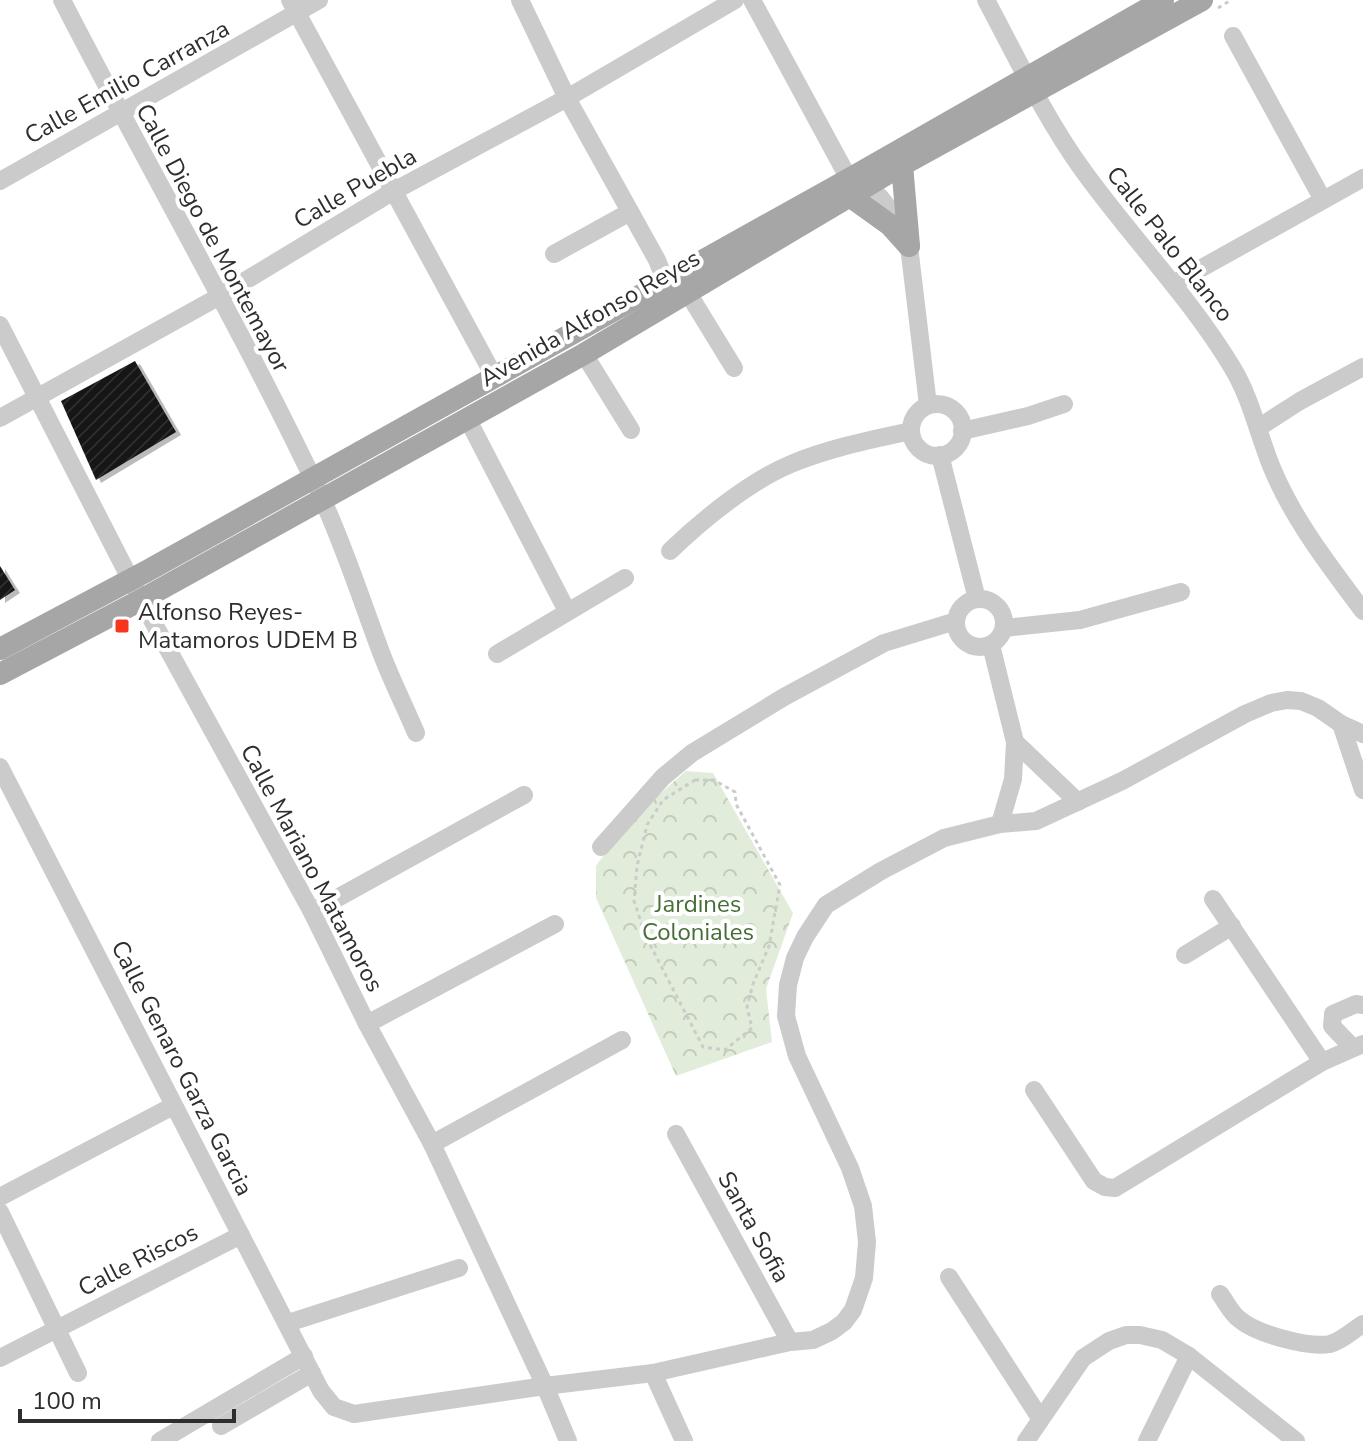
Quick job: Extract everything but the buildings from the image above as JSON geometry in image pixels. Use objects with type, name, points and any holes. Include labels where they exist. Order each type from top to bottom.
[{"type":"main road","name":"Avenida Alfonso Reyes","points":[[0,649],[130,580],[665,280],[902,165],[1163,0]]},
{"type":"main road","name":"Avenida Alfonso Reyes","points":[[0,674],[141,600],[584,354],[1031,84],[1202,0]]},
{"type":"main road","points":[[902,165],[909,246]]},
{"type":"main road","points":[[857,187],[909,246]]},
{"type":"main road","points":[[584,354],[605,330],[665,280]]},
{"type":"street","name":"Calle Diego de Montemayor","points":[[62,0],[120,114],[220,296],[322,498],[416,733]]},
{"type":"street","name":"Calle Emilio Carranza","points":[[0,181],[120,114],[293,7],[319,0]]},
{"type":"street","points":[[520,0],[567,98],[657,260],[665,280]]},
{"type":"street","name":"Calle Puebla","points":[[0,418],[220,296],[392,192],[567,98],[735,0]]},
{"type":"street","points":[[752,0],[857,187]]},
{"type":"street","name":"Calle Palo Blanco","points":[[986,0],[1082,169],[1173,284],[1233,368],[1245,391],[1272,468],[1303,530],[1363,611]]},
{"type":"street","points":[[293,7],[494,376]]},
{"type":"street","points":[[1233,36],[1323,200]]},
{"type":"street","points":[[1173,284],[1363,178]]},
{"type":"street","points":[[554,254],[630,212]]},
{"type":"street","points":[[909,246],[928,405]]},
{"type":"street","points":[[688,293],[734,368]]},
{"type":"street","name":"Calle Mariano Matamoros","points":[[0,325],[130,580],[312,912],[367,1024],[432,1144],[568,1441]]},
{"type":"street","points":[[584,354],[631,430]]},
{"type":"street","points":[[1258,428],[1363,367]]},
{"type":"street","points":[[962,431],[1064,404]]},
{"type":"street","points":[[928,405],[947,406],[955,411],[961,419],[962,431],[954,449],[940,455],[929,455],[913,441],[911,431],[915,415],[928,405]]},
{"type":"street","points":[[467,418],[567,611]]},
{"type":"street","points":[[670,551],[699,523],[788,465],[840,447],[911,431]]},
{"type":"street","points":[[940,455],[977,599]]},
{"type":"street","points":[[497,654],[625,578]]},
{"type":"street","points":[[1004,628],[1080,620],[1181,592]]},
{"type":"street","points":[[977,599],[992,602],[1003,613],[1004,628],[997,641],[981,648],[962,640],[956,621],[963,606],[977,599]]},
{"type":"street","points":[[601,847],[663,777],[692,753],[870,650],[956,621]]},
{"type":"street","points":[[991,645],[1015,742],[1013,779],[1000,824]]},
{"type":"street","points":[[545,1386],[653,1373],[790,1342],[813,1340],[832,1331],[853,1310],[864,1278],[867,1242],[863,1206],[850,1168],[791,1039],[786,1016],[795,958],[826,905],[944,838],[1000,824],[1036,821],[1271,703],[1301,701],[1363,734]]},
{"type":"street","points":[[1341,724],[1363,790]]},
{"type":"street","points":[[1015,742],[1078,802]]},
{"type":"street","name":"Calle Genaro Garza Garcia","points":[[0,767],[321,1391],[334,1407],[354,1414],[545,1386]]},
{"type":"street","points":[[312,912],[524,795]]},
{"type":"street","points":[[1213,899],[1322,1062]]},
{"type":"street","points":[[367,1024],[555,924]]},
{"type":"street","points":[[1185,955],[1232,926]]},
{"type":"street","points":[[1034,1090],[1094,1181],[1115,1188],[1322,1062],[1358,1046],[1332,1026],[1333,1014],[1356,1004],[1363,1005]]},
{"type":"street","points":[[432,1144],[622,1040]]},
{"type":"street","points":[[0,1197],[173,1106]]},
{"type":"street","name":"Santa Sofia","points":[[676,1134],[790,1342]]},
{"type":"street","points":[[0,1212],[78,1373]]},
{"type":"street","name":"Calle Riscos","points":[[0,1358],[241,1235]]},
{"type":"street","points":[[288,1323],[459,1268]]},
{"type":"street","points":[[949,1277],[1040,1418]]},
{"type":"street","points":[[1220,1294],[1237,1318],[1278,1338],[1320,1345],[1334,1343],[1363,1324]]},
{"type":"street","points":[[1026,1441],[1083,1358],[1096,1347],[1126,1335],[1162,1340],[1189,1356],[1275,1434],[1296,1441]]},
{"type":"street","points":[[1147,1441],[1189,1356]]},
{"type":"street","points":[[160,1441],[221,1426],[308,1364]]},
{"type":"street","points":[[653,1373],[684,1441]]},
{"type":"path","points":[[695,780],[714,780],[735,792],[736,804],[780,885],[769,946],[747,1007],[752,1028],[725,1050],[703,1047],[646,937],[634,901],[637,866],[647,825],[663,800],[695,780]]},
{"type":"green space","name":"Jardines Coloniales","points":[[686,771],[713,773],[793,913],[766,989],[772,1042],[676,1076],[596,898],[596,866],[637,814]]},
{"type":"place","name":"Alfonso Reyes- Matamoros UDEM B","points":[[122,626]]}]
